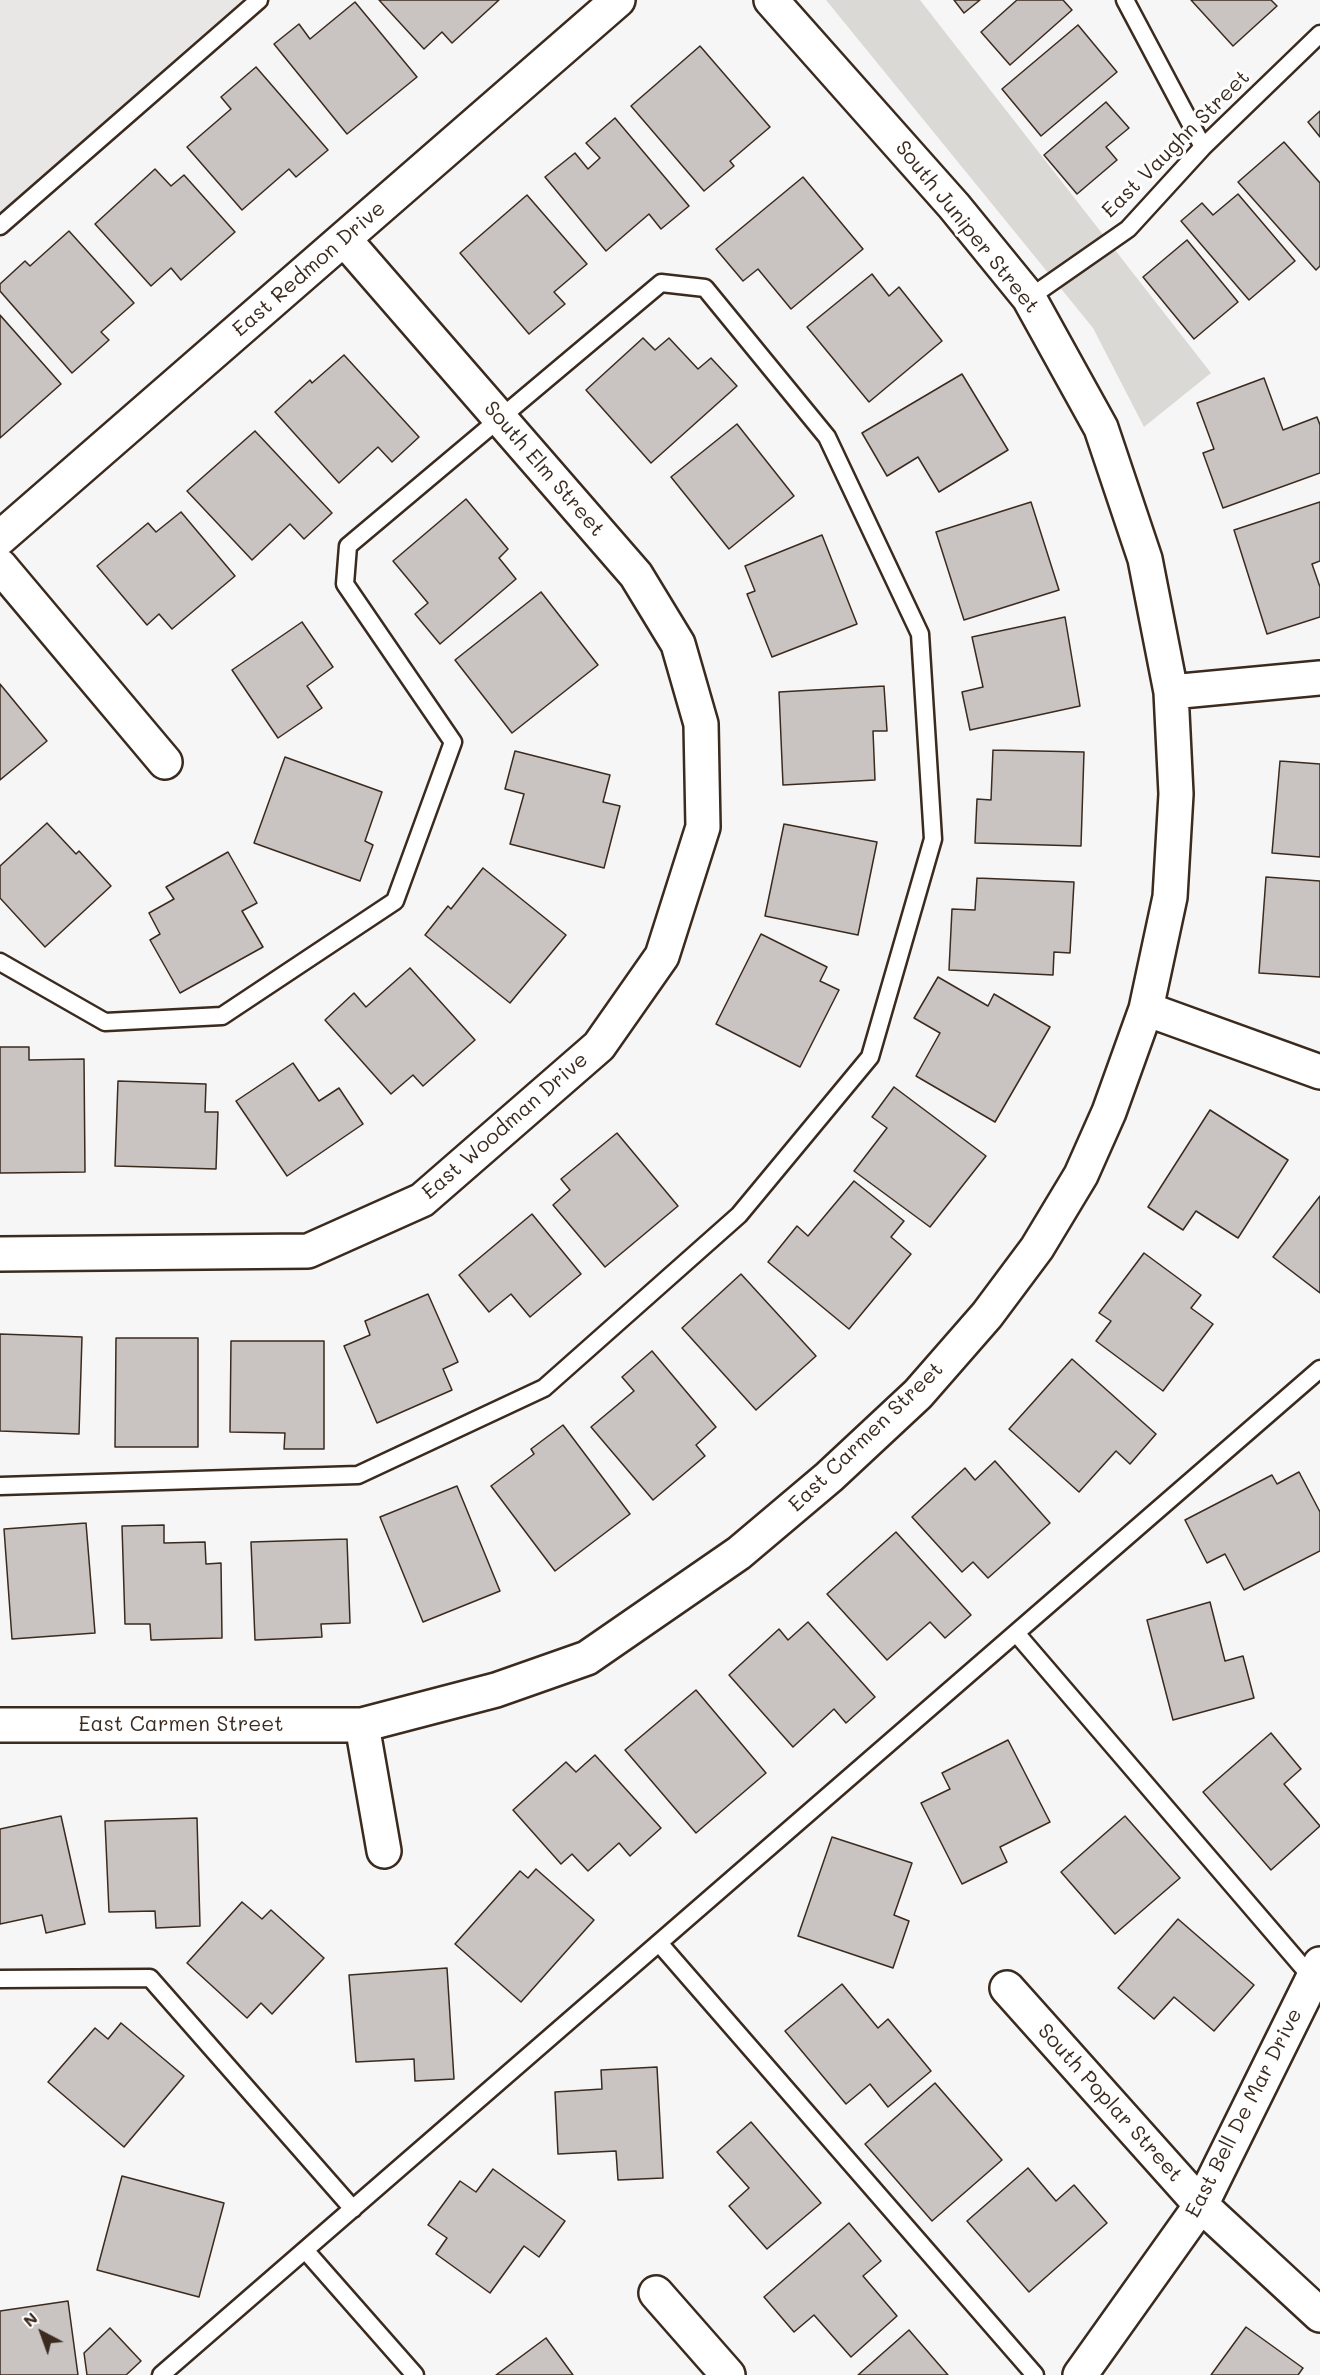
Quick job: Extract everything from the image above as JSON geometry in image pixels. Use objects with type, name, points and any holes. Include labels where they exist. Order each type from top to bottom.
[{"type":"street","name":"East Redmon Drive","points":[[0,538],[618,0]]},
{"type":"street","name":"South Juniper Street","points":[[771,0],[954,206],[1029,298],[1101,428],[1145,559],[1171,692]]},
{"type":"street","name":"South Elm Street","points":[[344,239],[636,575],[678,644],[701,724]]},
{"type":"street","points":[[0,566],[165,762]]},
{"type":"street","points":[[1171,692],[1320,678]]},
{"type":"street","name":"East Carmen Street","points":[[0,1725],[362,1725],[496,1690],[587,1658],[739,1553],[829,1477],[918,1394],[987,1315],[1036,1248],[1081,1175],[1109,1112],[1146,1009],[1170,897],[1176,794],[1171,692]]},
{"type":"street","name":"East Woodman Drive","points":[[0,1254],[308,1251],[422,1200],[599,1046],[662,956],[703,827],[701,724]]},
{"type":"street","points":[[1146,1009],[1320,1072]]},
{"type":"street","points":[[362,1725],[384,1851]]},
{"type":"street","name":"East Bell De Mar Drive","points":[[1080,2375],[1201,2205],[1316,1971]]},
{"type":"street","name":"South Poplar Street","points":[[1007,1988],[1201,2205],[1320,2315]]},
{"type":"street","points":[[656,2293],[728,2375]]},
{"type":"lane","points":[[0,226],[259,0]]},
{"type":"lane","points":[[1125,0],[1203,147]]},
{"type":"lane","name":"East Vaughn Street","points":[[1029,298],[1128,229],[1203,147],[1320,34]]},
{"type":"lane","points":[[0,962],[105,1022],[222,1016],[395,901],[453,742],[345,584],[348,546],[661,283],[705,288],[827,437],[920,634],[933,839],[870,1057],[739,1215],[544,1388],[358,1475],[0,1486]]},
{"type":"lane","points":[[161,2375],[1320,1369]]},
{"type":"lane","points":[[1016,1633],[1316,1971]]},
{"type":"lane","points":[[659,1943],[1035,2375]]},
{"type":"lane","points":[[0,1979],[150,1978],[353,2209]]},
{"type":"lane","points":[[306,2250],[415,2375]]},
{"type":"shaded area","points":[[0,0],[245,0],[0,214]]},
{"type":"shaded area","points":[[826,0],[920,0],[1211,373],[1144,427],[1093,328]]},
{"type":"building","points":[[379,0],[499,0],[452,43],[442,32],[424,49]]},
{"type":"building","points":[[954,0],[980,0],[964,13]]},
{"type":"building","points":[[1017,0],[1063,0],[1072,10],[1010,65],[981,32]]},
{"type":"building","points":[[1191,0],[1271,0],[1277,6],[1233,46]]},
{"type":"building","points":[[355,2],[417,77],[347,134],[274,44],[299,24],[310,39]]},
{"type":"building","points":[[1078,25],[1117,72],[1041,136],[1002,89]]},
{"type":"building","points":[[700,46],[770,127],[730,161],[734,166],[704,191],[631,106]]},
{"type":"building","points":[[256,67],[328,150],[296,177],[289,169],[242,210],[187,147],[231,109],[221,97]]},
{"type":"building","points":[[1106,102],[1129,128],[1106,147],[1117,160],[1077,194],[1044,155]]},
{"type":"building","points":[[1320,111],[1320,137],[1308,122]]},
{"type":"building","points":[[615,118],[689,206],[661,229],[649,214],[606,251],[545,177],[575,153],[588,169],[600,158],[586,143]]},
{"type":"building","points":[[1284,142],[1320,183],[1320,266],[1316,270],[1238,182]]},
{"type":"building","points":[[155,169],[171,186],[184,175],[235,232],[181,280],[171,268],[151,286],[95,224]]},
{"type":"building","points":[[803,177],[863,249],[791,309],[758,269],[743,281],[716,249]]},
{"type":"building","points":[[1238,194],[1295,261],[1249,300],[1181,221],[1202,203],[1213,215]]},
{"type":"building","points":[[527,195],[587,264],[554,292],[565,304],[529,334],[460,253]]},
{"type":"building","points":[[69,231],[134,303],[101,332],[109,340],[72,373],[0,291],[0,284],[25,261],[30,266]]},
{"type":"building","points":[[1187,240],[1238,302],[1194,339],[1143,277]]},
{"type":"building","points":[[872,274],[889,296],[899,287],[942,341],[869,402],[807,327]]},
{"type":"building","points":[[0,315],[61,384],[0,438]]},
{"type":"building","points":[[643,338],[655,350],[669,338],[698,369],[711,358],[737,386],[651,463],[586,390]]},
{"type":"building","points":[[344,355],[419,437],[392,462],[378,447],[339,483],[275,412],[310,380],[312,383]]},
{"type":"building","points":[[962,374],[1008,450],[939,492],[918,457],[887,476],[862,433]]},
{"type":"building","points":[[1264,378],[1283,430],[1317,417],[1320,425],[1320,473],[1223,508],[1203,453],[1214,449],[1197,403]]},
{"type":"building","points":[[737,424],[794,496],[729,549],[671,477]]},
{"type":"building","points":[[255,431],[332,513],[304,539],[290,524],[252,560],[187,491]]},
{"type":"building","points":[[466,499],[508,549],[499,558],[516,579],[440,644],[415,614],[428,603],[393,561]]},
{"type":"building","points":[[1031,502],[1059,590],[964,620],[936,532]]},
{"type":"building","points":[[1320,502],[1320,561],[1312,564],[1320,587],[1320,617],[1267,634],[1234,530]]},
{"type":"building","points":[[181,512],[235,576],[172,629],[159,614],[147,625],[97,566],[148,523],[156,532]]},
{"type":"building","points":[[822,535],[857,624],[772,657],[747,594],[755,591],[745,566]]},
{"type":"building","points":[[541,592],[598,665],[512,733],[455,660]]},
{"type":"building","points":[[1065,617],[1080,706],[970,730],[962,692],[983,687],[972,637]]},
{"type":"building","points":[[302,622],[333,667],[307,686],[322,708],[278,738],[232,670]]},
{"type":"building","points":[[0,684],[47,741],[0,780]]},
{"type":"building","points":[[884,686],[887,731],[873,731],[875,780],[783,785],[779,692]]},
{"type":"building","points":[[993,750],[1084,752],[1081,846],[975,843],[977,799],[991,800]]},
{"type":"building","points":[[515,751],[610,775],[603,802],[620,806],[604,868],[510,844],[524,794],[505,789]]},
{"type":"building","points":[[285,757],[382,792],[365,841],[373,845],[360,881],[254,843]]},
{"type":"building","points":[[1280,761],[1320,764],[1320,857],[1272,853]]},
{"type":"building","points":[[47,823],[76,854],[79,851],[111,886],[45,947],[0,898],[0,866]]},
{"type":"building","points":[[784,824],[877,842],[858,935],[765,916]]},
{"type":"building","points":[[228,852],[257,903],[242,911],[263,947],[180,993],[150,940],[160,934],[149,913],[174,899],[166,887]]},
{"type":"building","points":[[483,868],[566,935],[510,1003],[425,935],[448,906],[451,909]]},
{"type":"building","points":[[1266,877],[1320,881],[1320,977],[1259,973]]},
{"type":"building","points":[[977,878],[1074,882],[1070,953],[1054,952],[1053,975],[949,970],[952,909],[975,910]]},
{"type":"building","points":[[761,934],[827,967],[820,981],[839,990],[800,1067],[716,1024]]},
{"type":"building","points":[[410,968],[475,1040],[423,1086],[413,1075],[391,1094],[325,1020],[354,993],[366,1007]]},
{"type":"building","points":[[938,977],[988,1006],[994,994],[1050,1027],[995,1122],[916,1076],[940,1033],[914,1018]]},
{"type":"building","points":[[0,1047],[29,1047],[29,1060],[84,1059],[85,1172],[0,1173]]},
{"type":"building","points":[[293,1063],[319,1101],[339,1088],[363,1124],[287,1176],[236,1101]]},
{"type":"building","points":[[118,1081],[206,1084],[205,1112],[218,1112],[216,1169],[115,1166]]},
{"type":"building","points":[[894,1087],[986,1156],[930,1227],[854,1171],[887,1128],[872,1117]]},
{"type":"building","points":[[1210,1110],[1288,1160],[1238,1238],[1196,1211],[1183,1230],[1148,1207]]},
{"type":"building","points":[[617,1133],[678,1206],[605,1267],[553,1205],[570,1190],[561,1179]]},
{"type":"building","points":[[854,1181],[904,1221],[891,1237],[911,1254],[849,1329],[768,1262],[797,1226],[808,1236]]},
{"type":"building","points":[[1320,1196],[1320,1293],[1273,1257]]},
{"type":"building","points":[[532,1214],[581,1274],[530,1317],[511,1294],[489,1312],[459,1275]]},
{"type":"building","points":[[1144,1253],[1201,1295],[1191,1308],[1213,1324],[1163,1391],[1096,1341],[1111,1321],[1099,1313]]},
{"type":"building","points":[[741,1274],[816,1356],[756,1410],[682,1328]]},
{"type":"building","points":[[428,1294],[458,1362],[443,1369],[452,1390],[377,1423],[344,1346],[370,1335],[365,1321]]},
{"type":"building","points":[[0,1334],[82,1337],[79,1434],[0,1431]]},
{"type":"building","points":[[116,1338],[198,1338],[198,1447],[115,1447]]},
{"type":"building","points":[[231,1341],[324,1341],[324,1449],[284,1449],[285,1433],[230,1432]]},
{"type":"building","points":[[652,1351],[716,1427],[696,1445],[705,1456],[653,1500],[591,1427],[634,1391],[622,1377]]},
{"type":"building","points":[[1072,1359],[1156,1434],[1130,1464],[1116,1451],[1079,1492],[1009,1429]]},
{"type":"building","points":[[563,1425],[630,1514],[555,1571],[491,1486],[534,1454],[531,1449]]},
{"type":"building","points":[[995,1461],[1050,1523],[988,1578],[973,1562],[962,1572],[912,1517],[965,1468],[975,1480]]},
{"type":"building","points":[[1299,1472],[1320,1512],[1320,1551],[1244,1590],[1225,1554],[1207,1563],[1185,1520],[1272,1475],[1277,1484]]},
{"type":"building","points":[[457,1486],[500,1591],[423,1622],[380,1517]]},
{"type":"building","points":[[86,1523],[95,1633],[12,1639],[4,1529]]},
{"type":"building","points":[[164,1525],[164,1543],[205,1542],[206,1564],[221,1563],[222,1638],[151,1640],[150,1624],[125,1624],[122,1526]]},
{"type":"building","points":[[896,1532],[971,1615],[945,1638],[930,1622],[887,1660],[827,1594]]},
{"type":"building","points":[[347,1539],[350,1623],[321,1624],[322,1637],[255,1640],[251,1542]]},
{"type":"building","points":[[1210,1602],[1225,1661],[1243,1656],[1254,1698],[1173,1720],[1147,1620]]},
{"type":"building","points":[[808,1622],[875,1697],[846,1723],[834,1709],[793,1747],[729,1675],[779,1629],[788,1640]]},
{"type":"building","points":[[696,1690],[766,1773],[696,1833],[625,1750]]},
{"type":"building","points":[[1271,1733],[1301,1769],[1284,1784],[1320,1826],[1271,1870],[1203,1792]]},
{"type":"building","points":[[1008,1740],[1050,1822],[1000,1847],[1007,1862],[962,1884],[921,1803],[950,1789],[942,1773]]},
{"type":"building","points":[[595,1755],[661,1828],[630,1856],[619,1843],[588,1871],[572,1854],[561,1864],[513,1810],[566,1762],[576,1772]]},
{"type":"building","points":[[61,1816],[85,1924],[46,1933],[42,1915],[0,1924],[0,1829]]},
{"type":"building","points":[[1125,1816],[1180,1878],[1115,1934],[1061,1872]]},
{"type":"building","points":[[197,1818],[200,1926],[156,1928],[155,1911],[109,1912],[105,1821]]},
{"type":"building","points":[[832,1837],[912,1863],[894,1915],[909,1921],[893,1968],[798,1936]]},
{"type":"building","points":[[536,1869],[594,1920],[521,2002],[455,1944],[520,1871],[528,1878]]},
{"type":"building","points":[[242,1902],[262,1919],[271,1910],[324,1958],[272,2014],[261,2003],[247,2018],[187,1963]]},
{"type":"building","points":[[1178,1919],[1254,1985],[1214,2031],[1174,1997],[1154,2019],[1118,1988]]},
{"type":"building","points":[[447,1968],[454,2079],[415,2081],[414,2059],[356,2062],[349,1975]]},
{"type":"building","points":[[842,1984],[878,2028],[888,2019],[931,2071],[888,2107],[870,2084],[846,2104],[785,2031]]},
{"type":"building","points":[[121,2023],[184,2076],[124,2147],[48,2082],[95,2028],[108,2039]]},
{"type":"building","points":[[657,2067],[663,2178],[618,2180],[616,2151],[558,2154],[555,2092],[602,2089],[601,2070]]},
{"type":"building","points":[[935,2083],[1002,2160],[932,2221],[865,2144]]},
{"type":"building","points":[[751,2122],[821,2203],[767,2249],[729,2206],[749,2188],[717,2152]]},
{"type":"building","points":[[1028,2168],[1056,2201],[1074,2185],[1107,2223],[1029,2292],[967,2221]]},
{"type":"building","points":[[493,2169],[565,2221],[539,2257],[524,2246],[490,2293],[436,2254],[447,2238],[428,2225],[460,2181],[476,2192]]},
{"type":"building","points":[[122,2176],[224,2203],[199,2297],[97,2270]]},
{"type":"building","points":[[849,2223],[881,2261],[863,2276],[897,2316],[851,2357],[814,2315],[794,2332],[764,2297]]},
{"type":"building","points":[[68,2301],[78,2375],[0,2375],[0,2311]]},
{"type":"building","points":[[1246,2327],[1303,2368],[1298,2375],[1211,2375]]},
{"type":"building","points":[[110,2328],[141,2361],[126,2375],[87,2375],[84,2353]]},
{"type":"building","points":[[909,2330],[948,2375],[858,2375]]},
{"type":"building","points":[[546,2338],[573,2375],[496,2375]]}]
